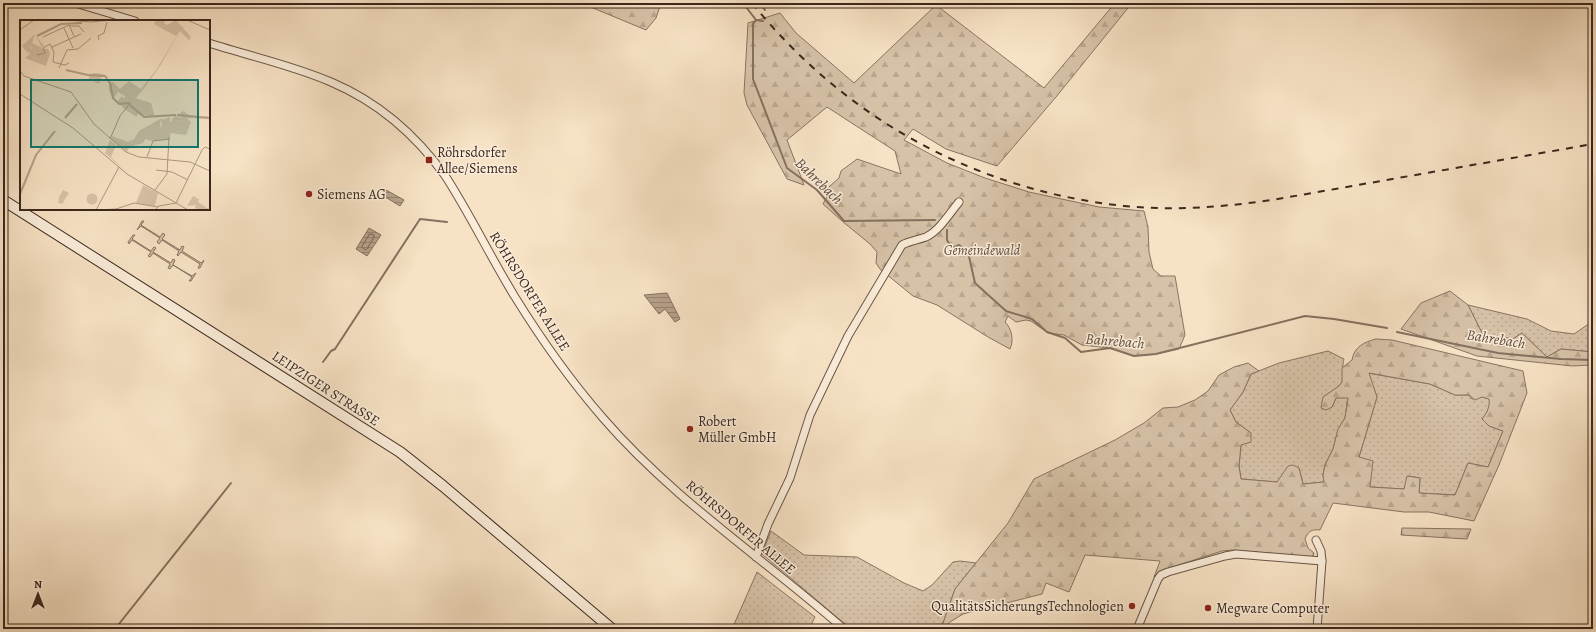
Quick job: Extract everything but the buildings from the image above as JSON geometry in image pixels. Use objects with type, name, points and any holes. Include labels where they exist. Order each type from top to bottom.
[{"type":"main road","name":"LEIPZIGER STRASSE","points":[[3,200],[400,452],[443,486],[612,629]]},
{"type":"street","points":[[76,3],[132,20]]},
{"type":"street","name":"RÖHRSDORFER ALLEE","points":[[210,44],[331,82],[372,104],[410,135],[435,162],[446,177],[532,324],[561,366],[603,418],[652,469],[844,629]]},
{"type":"street","points":[[756,557],[768,524],[790,478],[810,415],[848,336],[902,246],[910,241],[926,237],[939,227],[959,202]]},
{"type":"street","points":[[1316,540],[1321,550],[1322,561],[1317,629]]},
{"type":"street","points":[[1137,629],[1158,579],[1161,575],[1168,572],[1236,554],[1322,561]]},
{"type":"green space","points":[[581,3],[661,3],[656,18],[646,30]]},
{"type":"green space","name":"Gemeindewald","points":[[1115,3],[1132,3],[1056,97],[997,166],[946,149],[913,129],[904,140],[947,163],[985,178],[1029,192],[1099,207],[1144,211],[1148,227],[1149,252],[1153,269],[1161,276],[1175,276],[1185,335],[1179,349],[1156,354],[1134,356],[1110,348],[1082,345],[1064,335],[1048,333],[1031,321],[1026,320],[1016,322],[1008,316],[1005,322],[1012,335],[1010,349],[937,305],[913,296],[880,269],[876,263],[877,252],[870,244],[823,204],[829,193],[829,187],[839,178],[841,171],[857,159],[901,174],[895,151],[827,107],[787,140],[804,185],[787,179],[747,105],[744,93],[748,23],[780,13],[796,33],[854,83],[936,5],[1044,88]]},
{"type":"green space","points":[[142,221],[144,221],[141,225],[160,237],[163,233],[165,235],[162,239],[180,250],[182,246],[184,247],[182,251],[201,263],[204,260],[200,268],[198,268],[200,264],[181,252],[178,256],[179,251],[162,240],[159,244],[157,242],[160,238],[141,226],[137,230]]},
{"type":"green space","points":[[133,235],[135,235],[132,239],[151,251],[154,247],[156,248],[153,252],[171,263],[173,259],[175,260],[170,269],[168,268],[170,264],[153,253],[150,257],[148,256],[151,252],[132,240],[129,244],[128,242]]},
{"type":"green space","points":[[173,265],[192,276],[196,273],[191,281],[189,281],[192,277]]},
{"type":"green space","points":[[1450,291],[1468,305],[1483,335],[1513,339],[1522,333],[1547,357],[1561,349],[1593,352],[1593,365],[1572,366],[1477,356],[1401,329],[1421,303]]},
{"type":"green space","points":[[1468,305],[1527,319],[1551,331],[1574,334],[1593,321],[1593,352],[1561,349],[1547,357],[1522,333],[1513,339],[1483,335]]},
{"type":"green space","points":[[1372,340],[1392,340],[1523,371],[1527,393],[1499,465],[1474,521],[1429,512],[1404,512],[1333,503],[1320,530],[1311,531],[1307,534],[1305,539],[1308,548],[1314,553],[1313,557],[1232,550],[1222,551],[1163,570],[1154,577],[1160,561],[1085,555],[1069,592],[1046,583],[1042,594],[963,614],[941,629],[955,589],[1008,523],[1034,479],[1115,440],[1144,423],[1163,408],[1178,407],[1195,400],[1208,391],[1219,375],[1234,367],[1248,363],[1259,371],[1251,374],[1243,392],[1230,410],[1236,422],[1251,433],[1251,442],[1241,445],[1239,466],[1241,479],[1277,482],[1288,466],[1293,465],[1299,468],[1303,484],[1324,482],[1323,475],[1325,465],[1333,449],[1338,429],[1345,418],[1348,398],[1336,398],[1332,407],[1326,410],[1321,408],[1323,397],[1339,386],[1342,382],[1342,368],[1352,360],[1357,348]],"holes":[[[1369,373],[1430,384],[1455,395],[1469,395],[1475,400],[1482,397],[1489,399],[1488,410],[1482,419],[1489,426],[1503,431],[1488,467],[1468,463],[1455,495],[1419,493],[1420,478],[1407,476],[1404,489],[1370,487],[1373,461],[1359,457],[1377,397]]]},
{"type":"green space","points":[[1328,351],[1344,359],[1342,382],[1323,397],[1332,407],[1336,398],[1348,397],[1345,418],[1338,430],[1333,449],[1325,465],[1323,475],[1324,482],[1303,484],[1299,468],[1277,482],[1241,479],[1239,466],[1241,445],[1251,433],[1236,422],[1230,410],[1243,392],[1251,374],[1279,363]]},
{"type":"green space","points":[[1368,373],[1430,384],[1455,395],[1469,395],[1472,399],[1482,397],[1490,399],[1488,410],[1482,419],[1489,426],[1503,431],[1488,467],[1468,463],[1455,495],[1419,493],[1420,478],[1408,476],[1404,489],[1370,487],[1359,457],[1377,397]]},
{"type":"green space","points":[[1402,528],[1471,529],[1467,539],[1401,535]]},
{"type":"green space","points":[[771,531],[804,555],[857,557],[904,583],[923,591],[932,585],[953,562],[960,561],[976,563],[955,589],[941,629],[851,629],[762,554]]},
{"type":"green space","points":[[757,572],[815,617],[809,629],[732,629]]},
{"type":"water","points":[[386,190],[404,200],[400,206],[382,195]]},
{"type":"water","points":[[369,228],[381,235],[367,256],[356,249]]},
{"type":"water","points":[[667,293],[680,319],[675,322],[665,309],[659,314],[644,295]]},
{"type":"waterway","name":"Bahrebach","points":[[743,3],[756,20],[753,24],[753,79],[787,168],[817,190],[844,221],[935,220]]},
{"type":"waterway","points":[[760,3],[765,10]]},
{"type":"waterway","name":"Bahrebach","points":[[756,20],[763,21]]},
{"type":"waterway","points":[[323,362],[331,351],[335,349],[420,219],[447,222]]},
{"type":"waterway","name":"Bahrebach","points":[[947,230],[947,240],[952,248],[959,245],[968,252],[975,283],[1006,311],[1032,319],[1047,332],[1065,338],[1081,352],[1110,348],[1134,356],[1156,354],[1305,316],[1334,319],[1387,328]]},
{"type":"waterway","name":"Bahrebach","points":[[1397,332],[1498,353],[1561,359],[1593,360]]},
{"type":"waterway","points":[[115,629],[231,483]]},
{"type":"railway","points":[[752,3],[789,44],[829,81],[872,114],[917,142],[966,165],[1016,184],[1069,197],[1124,206],[1161,208],[1198,208],[1235,205],[1272,200],[1593,144]]},
{"type":"place","name":"Röhrsdorfer Allee/Siemens","points":[[429,160]]},
{"type":"place","name":"Siemens AG","points":[[309,194]]},
{"type":"place","name":"Robert Müller GmbH","points":[[690,429]]},
{"type":"place","name":"QualitätsSicherungsTechnologien","points":[[1132,606]]},
{"type":"place","name":"Megware Computer","points":[[1208,608]]}]
